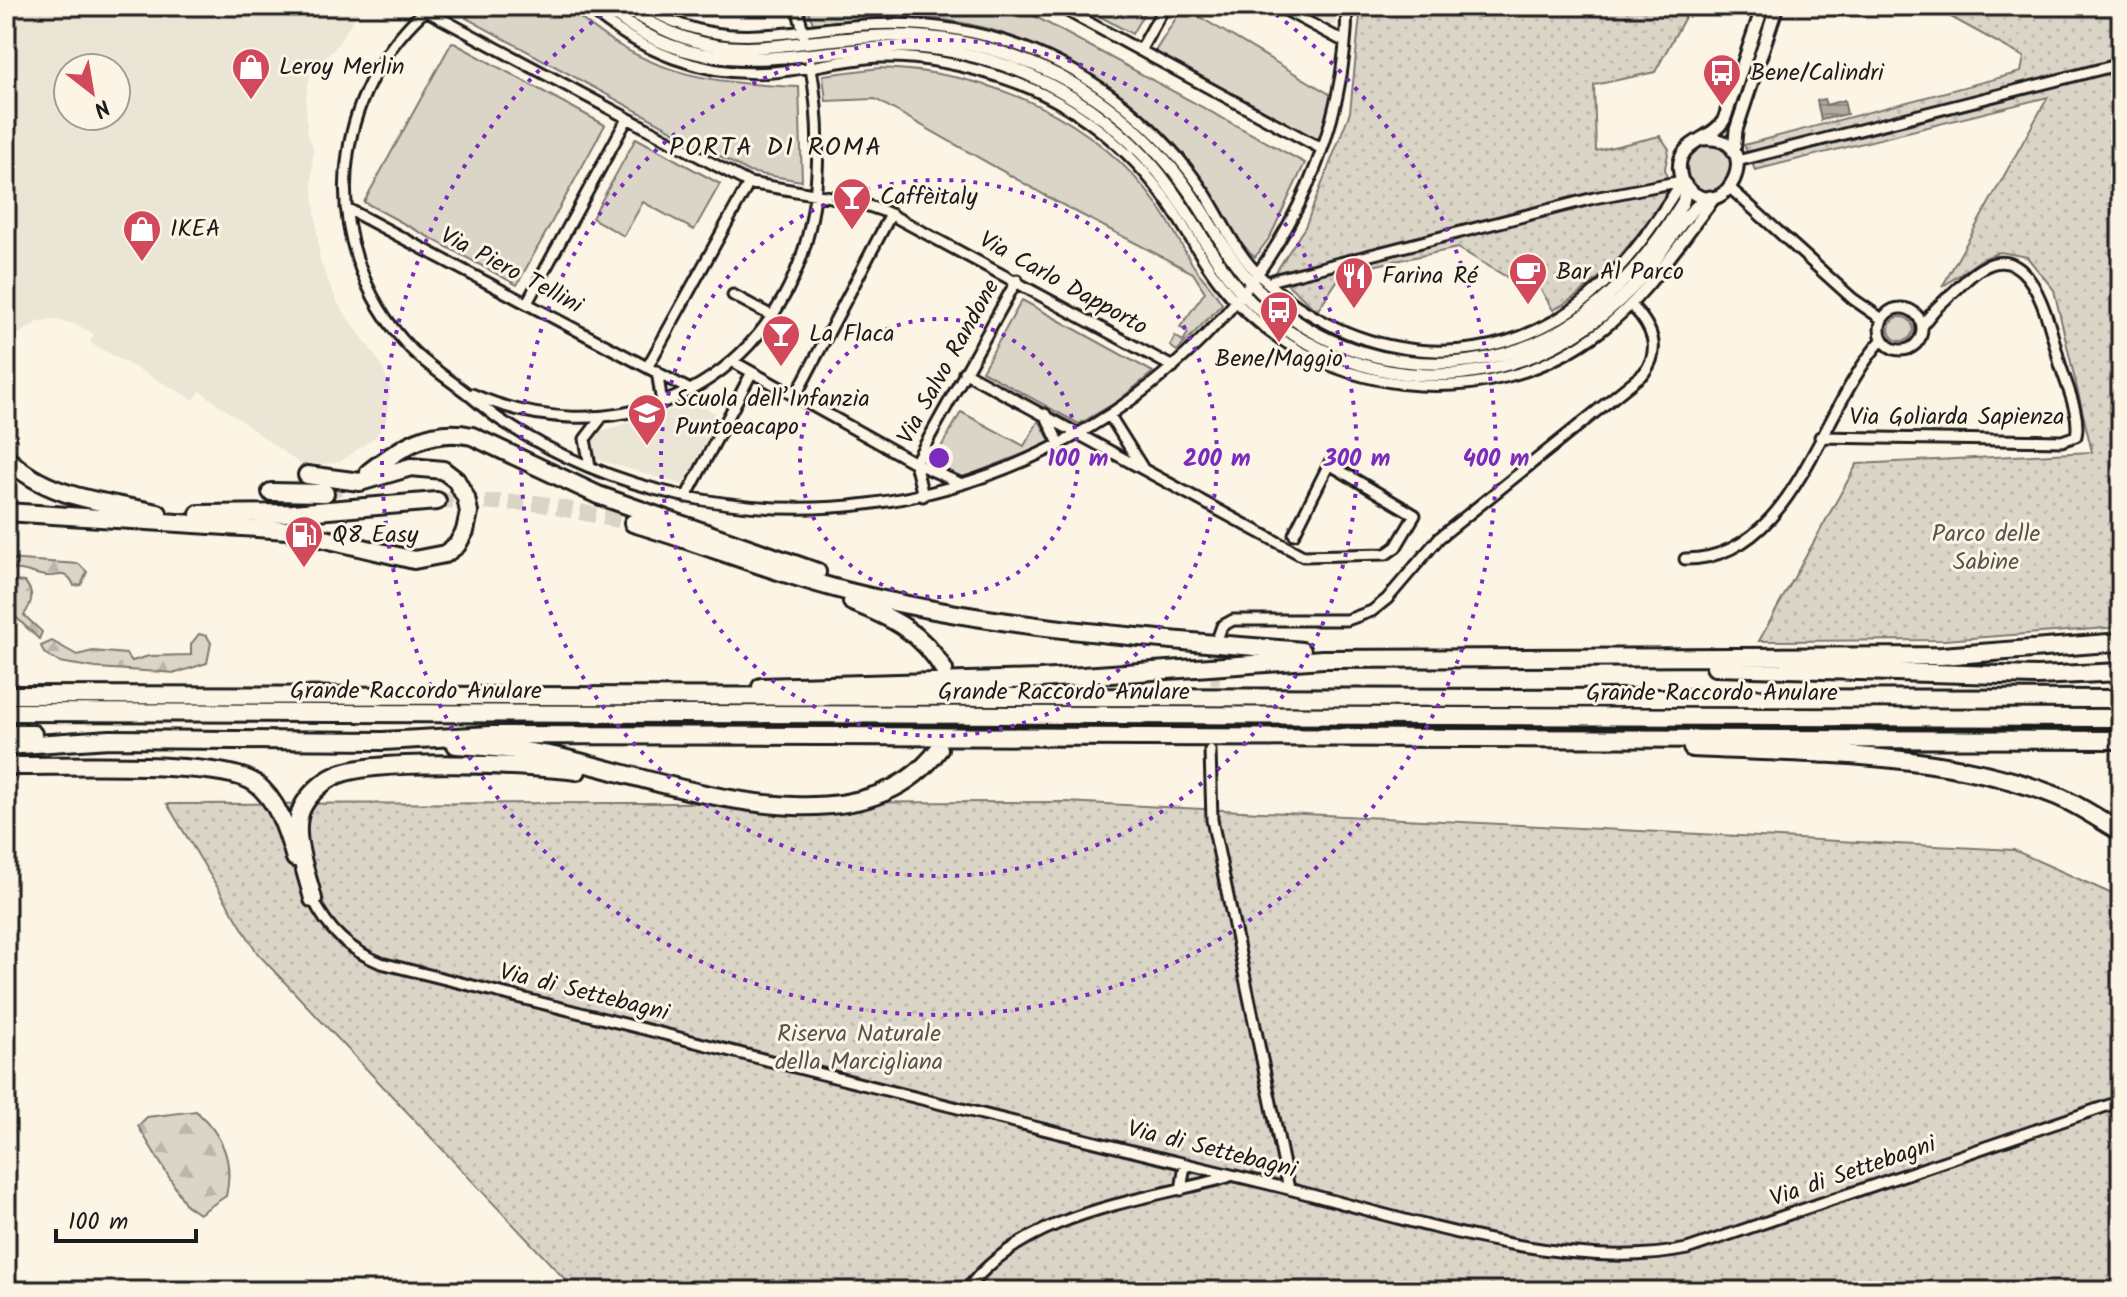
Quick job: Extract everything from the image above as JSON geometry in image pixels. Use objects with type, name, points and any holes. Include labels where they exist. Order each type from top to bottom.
[{"type":"highway","points":[[369,472],[397,451],[428,436],[451,433],[472,436],[598,495],[831,577],[1025,623]]},
{"type":"highway","points":[[6,457],[23,473],[56,490],[158,513]]},
{"type":"highway","points":[[6,511],[300,532],[414,560],[445,554],[465,531],[469,512],[466,498],[456,480],[443,470],[418,466],[356,482],[307,475]]},
{"type":"highway","points":[[271,492],[325,493]]},
{"type":"highway","points":[[6,511],[293,513],[437,501]]},
{"type":"highway","points":[[633,523],[869,597],[934,611],[1158,640],[1379,657]]},
{"type":"highway","points":[[739,558],[900,622],[928,646],[944,670]]},
{"type":"highway","name":"Grande Raccordo Anulare","points":[[1379,657],[1968,656],[2121,642]]},
{"type":"highway","points":[[700,695],[785,684],[1040,679],[1269,661],[1379,657]]},
{"type":"highway","points":[[1596,657],[1817,672],[2067,676],[2121,672]]},
{"type":"highway","name":"Grande Raccordo Anulare","points":[[6,695],[283,693],[2121,699]]},
{"type":"highway","name":"Grande Raccordo Anulare","points":[[6,712],[2121,718]]},
{"type":"highway","points":[[6,734],[110,739]]},
{"type":"highway","name":"Grande Raccordo Anulare","points":[[110,739],[383,741],[477,735],[2121,740]]},
{"type":"highway","points":[[1455,736],[1824,755],[1924,764],[2025,785],[2061,798],[2121,832]]},
{"type":"highway","points":[[6,746],[110,739]]},
{"type":"highway","points":[[383,741],[522,750],[666,784],[770,804],[844,804],[901,783],[939,749]]},
{"type":"highway","points":[[6,766],[204,768],[243,775],[258,785],[274,804],[300,878],[313,899]]},
{"type":"highway","points":[[313,899],[300,840],[300,815],[316,790],[344,772],[411,767],[536,767],[666,784]]},
{"type":"street","points":[[587,6],[601,9],[652,37],[708,50],[807,50],[863,58],[924,59],[988,72],[1065,107],[1123,150],[1163,194],[1220,283],[1240,298],[1299,336],[1406,374],[1450,375],[1508,365],[1554,347],[1594,322],[1623,297],[1690,214],[1730,188],[1737,175],[1736,130],[1777,6]]},
{"type":"street","points":[[623,6],[672,34],[761,73],[869,25],[963,31],[1017,45],[1080,75],[1144,123],[1192,176],[1255,280]]},
{"type":"street","points":[[643,6],[674,22],[708,50]]},
{"type":"street","points":[[462,389],[533,415],[564,419],[602,417],[662,403],[690,390],[732,361],[772,316],[801,260],[814,194],[816,132],[807,50],[797,6]]},
{"type":"street","points":[[1058,6],[1322,149]]},
{"type":"street","points":[[1141,49],[1165,6]]},
{"type":"street","points":[[1278,6],[1345,42]]},
{"type":"street","points":[[427,8],[395,41],[359,108],[347,158],[346,208],[359,264],[380,308],[414,351],[513,428],[590,466],[686,497],[736,505],[812,509],[923,496],[962,485],[1080,435],[1173,367],[1255,280],[1298,208],[1322,149],[1336,98],[1347,6]]},
{"type":"street","points":[[924,59],[936,44],[961,41],[1009,55],[1068,81],[1123,119],[1173,169],[1225,251],[1278,308],[1358,357],[1461,363],[1502,355],[1549,336],[1596,306],[1635,268],[1682,204],[1679,164],[1682,155],[1724,120],[1763,6]]},
{"type":"street","name":"Via Carlo Dapporto","points":[[427,8],[749,183],[862,202],[891,214],[1173,367]]},
{"type":"street","points":[[929,27],[936,44]]},
{"type":"street","points":[[807,50],[880,36],[936,44],[1009,67],[1046,83],[1120,133],[1164,179],[1240,298]]},
{"type":"street","points":[[1736,157],[2121,64]]},
{"type":"street","points":[[528,301],[627,119]]},
{"type":"street","points":[[1702,139],[1720,141],[1736,157]]},
{"type":"street","points":[[1173,169],[1192,176]]},
{"type":"street","points":[[1163,194],[1164,179]]},
{"type":"street","points":[[1682,181],[1694,193],[1714,197]]},
{"type":"street","points":[[1273,280],[1594,198],[1682,181]]},
{"type":"street","points":[[662,403],[652,369],[749,183]]},
{"type":"street","points":[[1730,188],[1853,299],[1882,319]]},
{"type":"street","name":"Via Piero Tellini","points":[[346,208],[528,301],[690,390]]},
{"type":"street","points":[[795,397],[891,214]]},
{"type":"street","name":"Via Goliarda Sapienza","points":[[1820,437],[2062,441],[2076,436],[2074,414],[2045,305],[2035,283],[2023,271],[2000,263],[1981,267],[1932,312],[1922,327]]},
{"type":"street","name":"Via Salvo Randone","points":[[915,463],[1017,280]]},
{"type":"street","points":[[733,295],[772,316]]},
{"type":"street","points":[[1218,637],[1222,626],[1233,620],[1347,620],[1380,605],[1439,538],[1644,373],[1652,359],[1653,339],[1649,324],[1633,307]]},
{"type":"street","points":[[1685,559],[1719,556],[1756,535],[1781,505],[1858,369],[1882,340],[1882,319],[1892,310],[1905,308],[1916,315],[1922,327],[1919,341],[1908,350],[1893,349],[1882,340]]},
{"type":"street","points":[[732,361],[915,463],[962,485]]},
{"type":"street","points":[[964,372],[1310,558],[1386,554],[1396,547],[1415,515],[1329,464],[1294,534]]},
{"type":"street","points":[[686,497],[751,374]]},
{"type":"street","points":[[1045,414],[1060,446]]},
{"type":"street","points":[[1110,416],[1143,469]]},
{"type":"street","points":[[590,466],[585,439],[602,417]]},
{"type":"street","points":[[915,463],[923,496]]},
{"type":"street","points":[[1210,750],[1212,820],[1289,1189]]},
{"type":"street","name":"Via di Settebagni","points":[[313,899],[337,936],[381,963],[1185,1165],[1520,1244],[1578,1254],[1645,1256],[1705,1244],[2121,1101]]},
{"type":"street","points":[[1181,1190],[1185,1165]]},
{"type":"street","points":[[966,1291],[975,1278],[1030,1237],[1120,1203],[1232,1176]]},
{"type":"shaded area","points":[[6,6],[362,6],[335,48],[310,75],[306,96],[307,132],[313,147],[312,182],[320,261],[337,302],[381,364],[390,389],[386,421],[375,437],[340,462],[303,466],[200,391],[194,400],[90,343],[94,334],[77,325],[56,320],[39,321],[6,342]]},
{"type":"shaded area","points":[[1296,6],[1337,6],[1336,24],[1332,25]]},
{"type":"shaded area","points":[[1824,99],[1826,105],[1844,100],[1847,114],[1821,120],[1817,101]]},
{"type":"shaded area","name":"Scuola dell’Infanzia Puntoeacapo","points":[[697,402],[719,416],[683,485],[596,459],[592,452],[590,442],[598,432]]},
{"type":"green space","points":[[484,6],[566,6],[620,46],[674,70],[732,82],[799,87],[802,181],[749,172],[466,18]]},
{"type":"green space","points":[[806,6],[1016,6],[1305,163],[1270,237],[1255,257],[1238,238],[1182,152],[1156,124],[1127,99],[1062,58],[1027,42],[954,21],[877,17],[813,23]]},
{"type":"green space","points":[[1081,6],[1148,6],[1132,34]]},
{"type":"green space","points":[[1361,6],[1691,6],[1655,72],[1594,85],[1596,151],[1660,136],[1669,149],[1665,168],[1669,192],[1618,258],[1571,300],[1553,310],[1530,271],[1512,280],[1458,248],[1343,272],[1317,311],[1275,273],[1305,227],[1350,112]]},
{"type":"green space","name":"Parco delle Sabine","points":[[1931,6],[2121,6],[2121,627],[1944,640],[1759,641],[1857,464],[2092,452],[2054,290],[2027,257],[2000,252],[1982,259],[1942,287],[2048,97],[1755,170],[1744,145],[2021,72],[2024,57]]},
{"type":"green space","points":[[1183,7],[1331,95],[1320,138],[1309,138],[1154,53]]},
{"type":"green space","points":[[452,42],[605,125],[517,285],[364,202]]},
{"type":"green space","points":[[880,68],[921,71],[999,90],[1071,124],[1103,147],[1133,175],[1159,207],[1193,265],[1222,304],[1177,351],[1170,346],[1175,336],[1183,341],[1188,333],[1180,327],[1205,292],[1193,273],[1057,202],[875,99],[826,101],[823,75]]},
{"type":"green space","points":[[636,138],[720,184],[694,230],[643,202],[624,236],[592,218]]},
{"type":"green space","points":[[1708,145],[1724,152],[1731,168],[1724,184],[1708,191],[1692,184],[1685,168],[1692,152]]},
{"type":"green space","points":[[1022,300],[1153,372],[1118,401],[1079,424],[982,371]]},
{"type":"green space","points":[[1901,317],[1910,320],[1913,329],[1910,338],[1901,341],[1892,338],[1889,329],[1892,320]]},
{"type":"green space","points":[[961,412],[1024,446],[1039,420],[1051,443],[962,478],[932,463]]},
{"type":"green space","points":[[6,559],[79,564],[87,572],[81,585],[74,586],[69,577],[63,575],[46,576],[23,570],[6,570]]},
{"type":"green space","points":[[25,582],[30,591],[30,602],[24,615],[42,632],[39,639],[6,608],[6,584]]},
{"type":"green space","points":[[199,634],[207,636],[211,643],[207,663],[176,673],[96,668],[59,662],[44,653],[41,646],[52,641],[77,655],[93,651],[126,654],[132,661],[149,656],[191,655],[191,644]]},
{"type":"green space","name":"Riserva Naturale della Marcigliana","points":[[1066,802],[2014,850],[2121,898],[2121,1291],[576,1291],[258,954],[167,804]]},
{"type":"green space","points":[[196,1111],[219,1139],[228,1171],[226,1196],[199,1214],[186,1205],[138,1126],[147,1117]]},
{"type":"tunnel","points":[[325,493],[361,478]]},
{"type":"tunnel","points":[[437,501],[537,503],[633,523]]},
{"type":"tunnel","points":[[1211,739],[1218,642]]},
{"type":"place","name":"Leroy Merlin","points":[[251,101]]},
{"type":"place","name":"Bene/Calindri","points":[[1722,107]]},
{"type":"place","name":"Caffèitaly","points":[[852,231]]},
{"type":"place","name":"IKEA","points":[[142,263]]},
{"type":"place","name":"Bar Al Parco","points":[[1528,306]]},
{"type":"place","name":"Farina Ré","points":[[1354,310]]},
{"type":"place","name":"Bene/Maggio","points":[[1279,344]]},
{"type":"place","name":"La Flaca","points":[[781,368]]},
{"type":"place","name":"Scuola dell’Infanzia Puntoeacapo","points":[[647,447]]},
{"type":"place","name":"Q8 Easy","points":[[304,569]]},
{"type":"district","name":"PORTA DI ROMA","points":[[776,148]]}]
